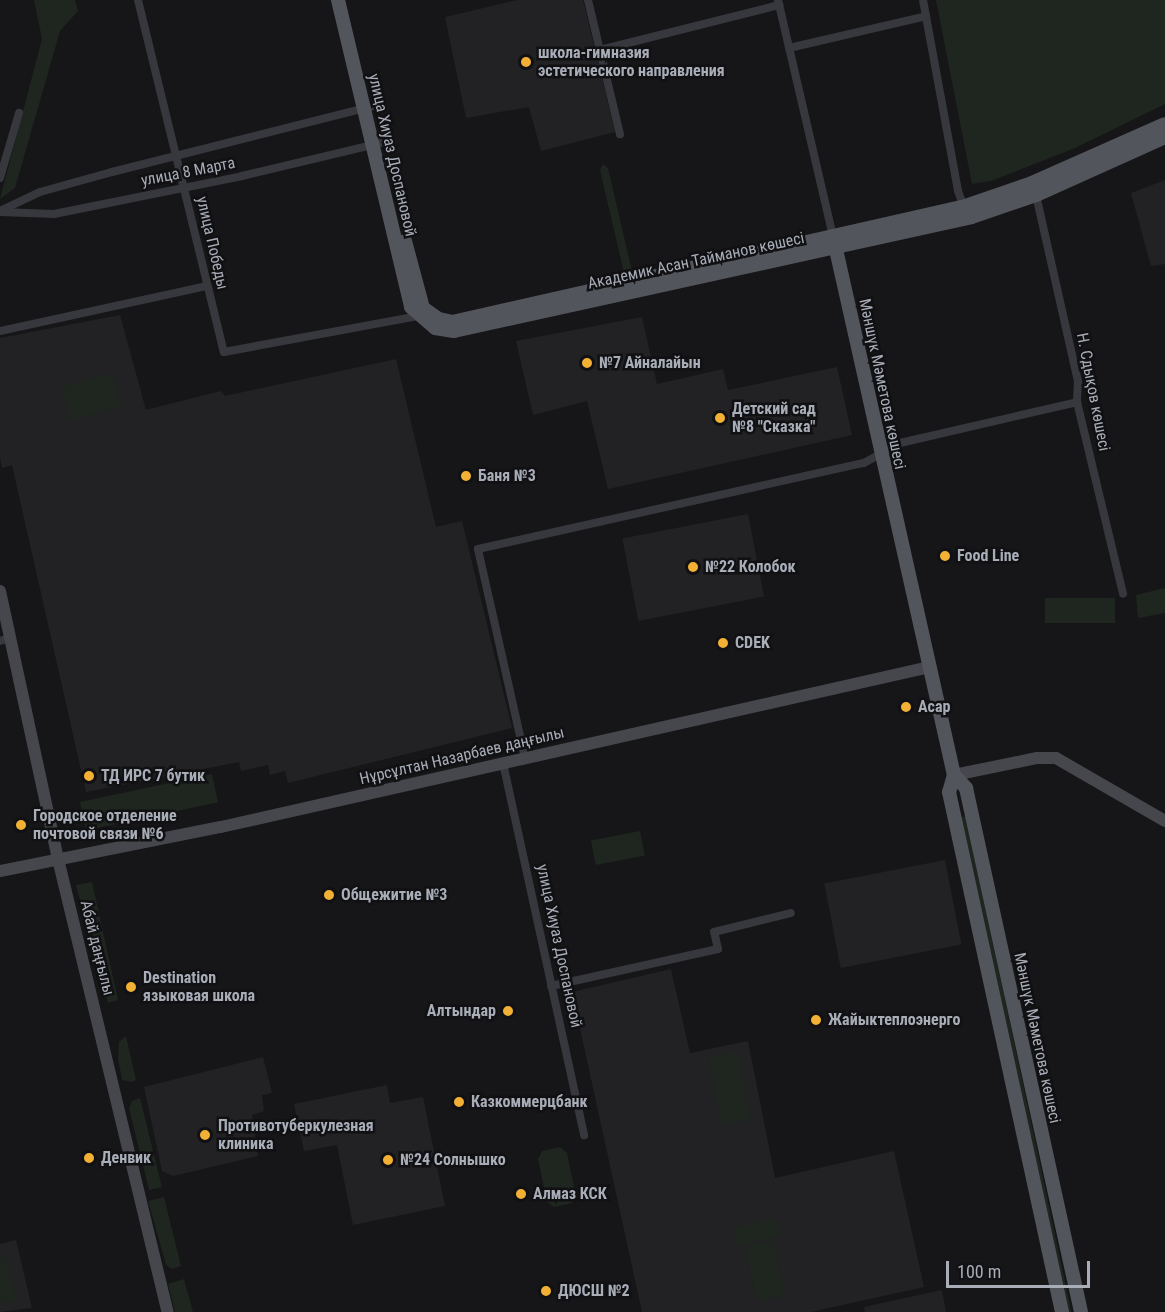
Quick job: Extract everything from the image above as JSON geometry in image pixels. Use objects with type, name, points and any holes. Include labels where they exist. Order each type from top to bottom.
[{"type":"main road","name":"улица Хиуаз Доспановой","points":[[338,0],[377,143],[408,295],[422,314]]},
{"type":"main road","name":"улица Хиуаз Доспановой","points":[[347,0],[368,107]]},
{"type":"main road","name":"Академик Асан Тайманов көшесі","points":[[422,314],[452,322],[835,242],[1036,195],[1165,124]]},
{"type":"main road","name":"Академик Асан Тайманов көшесі","points":[[967,212],[1032,183],[1125,148],[1165,137]]},
{"type":"main road","name":"Мәншүк Мәметова көшесі","points":[[835,242],[879,455],[954,775],[951,802],[1062,1312]]},
{"type":"main road","name":"Абай даңғылы","points":[[0,591],[5,640],[168,1312]]},
{"type":"main road","name":"Нұрсұлтан Назарбаев даңғылы","points":[[0,871],[503,763],[930,667]]},
{"type":"main road","points":[[954,775],[1037,758],[1056,758],[1165,821]]},
{"type":"main road","name":"Мәншүк Мәметова көшесі","points":[[954,775],[966,788],[1081,1312]]},
{"type":"street","name":"улица Победы","points":[[138,0],[177,156],[206,286],[224,352]]},
{"type":"street","points":[[588,0],[620,134]]},
{"type":"street","points":[[923,0],[967,212]]},
{"type":"street","points":[[600,50],[779,2]]},
{"type":"street","name":"Мәншүк Мәметова көшесі","points":[[779,2],[835,242]]},
{"type":"street","points":[[789,48],[926,16]]},
{"type":"street","name":"улица 8 Марта","points":[[0,211],[40,192],[368,107]]},
{"type":"street","points":[[0,178],[19,113]]},
{"type":"street","name":"улица 8 Марта","points":[[0,211],[54,214],[184,188],[377,143]]},
{"type":"street","name":"Н. Сдықов көшесі","points":[[1036,195],[1078,381],[1077,402],[1123,594]]},
{"type":"street","points":[[0,331],[206,286]]},
{"type":"street","name":"Академик Асан Тайманов көшесі","points":[[224,352],[422,314]]},
{"type":"street","points":[[525,758],[478,549],[864,463],[900,443],[1077,402]]},
{"type":"street","name":"улица Хиуаз Доспановой","points":[[503,763],[584,1135]]},
{"type":"street","points":[[551,986],[718,949],[714,932],[791,913]]},
{"type":"shaded area","points":[[34,0],[75,0],[78,11],[60,31],[15,188],[0,199],[42,39]]},
{"type":"shaded area","name":"школа-гимназия эстетического направления","points":[[517,0],[583,0],[615,132],[541,151],[529,107],[466,118],[445,17]]},
{"type":"shaded area","points":[[936,0],[1165,0],[1165,104],[1075,148],[991,181],[972,184]]},
{"type":"shaded area","points":[[603,164],[608,168],[632,271],[629,276],[624,273],[600,170]]},
{"type":"shaded area","points":[[1165,180],[1165,264],[1151,266],[1131,193]]},
{"type":"shaded area","points":[[120,315],[146,410],[221,391],[225,396],[396,359],[436,527],[462,521],[512,728],[288,783],[285,771],[270,775],[268,765],[241,771],[239,762],[86,792],[12,465],[2,468],[0,457],[0,338]]},
{"type":"shaded area","name":"Детский сад №8 \"Сказка\"","points":[[642,317],[657,384],[723,369],[728,390],[837,367],[852,435],[608,489],[587,401],[533,415],[516,341]]},
{"type":"shaded area","points":[[112,373],[121,407],[71,420],[62,386]]},
{"type":"shaded area","name":"№22 Колобок","points":[[748,514],[764,596],[638,621],[622,538]]},
{"type":"shaded area","points":[[1165,588],[1165,613],[1138,618],[1136,595]]},
{"type":"shaded area","points":[[1045,598],[1115,598],[1115,623],[1045,623]]},
{"type":"shaded area","points":[[212,774],[218,802],[86,830],[80,802]]},
{"type":"shaded area","points":[[966,816],[1071,1312],[1064,1312],[959,817]]},
{"type":"shaded area","points":[[640,831],[645,856],[596,865],[591,841]]},
{"type":"shaded area","points":[[945,860],[961,944],[841,968],[824,883]]},
{"type":"shaded area","points":[[92,882],[118,1000],[108,1003],[76,885]]},
{"type":"shaded area","points":[[671,969],[690,1053],[748,1041],[775,1178],[894,1151],[924,1287],[811,1312],[642,1312],[572,992]]},
{"type":"shaded area","points":[[126,1036],[136,1080],[133,1082],[122,1080],[118,1059],[119,1042]]},
{"type":"shaded area","points":[[737,1051],[750,1120],[722,1125],[709,1057]]},
{"type":"shaded area","name":"Противотуберкулезная клиника","points":[[263,1057],[272,1093],[262,1095],[264,1111],[252,1115],[258,1156],[173,1176],[162,1171],[144,1087]]},
{"type":"shaded area","name":"№24 Солнышко","points":[[387,1085],[390,1103],[423,1097],[445,1206],[353,1225],[337,1145],[304,1151],[294,1104]]},
{"type":"shaded area","points":[[140,1098],[162,1187],[149,1190],[129,1108],[132,1101]]},
{"type":"shaded area","points":[[560,1147],[567,1153],[576,1196],[572,1203],[554,1207],[547,1202],[538,1159],[542,1151]]},
{"type":"shaded area","points":[[164,1197],[181,1266],[172,1269],[166,1265],[148,1201]]},
{"type":"shaded area","points":[[777,1218],[781,1236],[737,1246],[733,1228]]},
{"type":"shaded area","points":[[16,1240],[32,1308],[0,1312],[0,1244]]},
{"type":"shaded area","points":[[768,1241],[774,1245],[783,1290],[779,1297],[762,1300],[756,1296],[746,1251],[751,1245]]},
{"type":"shaded area","points":[[6,1255],[16,1301],[0,1304],[0,1256]]},
{"type":"shaded area","points":[[184,1279],[193,1312],[175,1312],[168,1284]]},
{"type":"shaded area","points":[[942,1290],[946,1312],[865,1312],[864,1307]]},
{"type":"place","name":"школа-гимназия эстетического направления","points":[[526,62]]},
{"type":"place","name":"№7 Айналайын","points":[[587,363]]},
{"type":"place","name":"Детский сад №8 \"Сказка\"","points":[[720,418]]},
{"type":"place","name":"Баня №3","points":[[466,476]]},
{"type":"place","name":"Food Line","points":[[945,556]]},
{"type":"place","name":"№22 Колобок","points":[[693,567]]},
{"type":"place","name":"CDEK","points":[[723,643]]},
{"type":"place","name":"Асар","points":[[906,707]]},
{"type":"place","name":"ТД ИРС 7 бутик","points":[[89,776]]},
{"type":"place","name":"Городское отделение почтовой связи №6","points":[[21,825]]},
{"type":"place","name":"Общежитие №3","points":[[329,895]]},
{"type":"place","name":"Destination языковая школа","points":[[131,987]]},
{"type":"place","name":"Алтындар","points":[[508,1011]]},
{"type":"place","name":"Жайыктеплоэнерго","points":[[816,1020]]},
{"type":"place","name":"Казкоммерцбанк","points":[[459,1102]]},
{"type":"place","name":"Противотуберкулезная клиника","points":[[205,1135]]},
{"type":"place","name":"Денвик","points":[[89,1158]]},
{"type":"place","name":"№24 Солнышко","points":[[388,1160]]},
{"type":"place","name":"Алмаз КСК","points":[[521,1194]]},
{"type":"place","name":"ДЮСШ №2","points":[[546,1291]]}]
